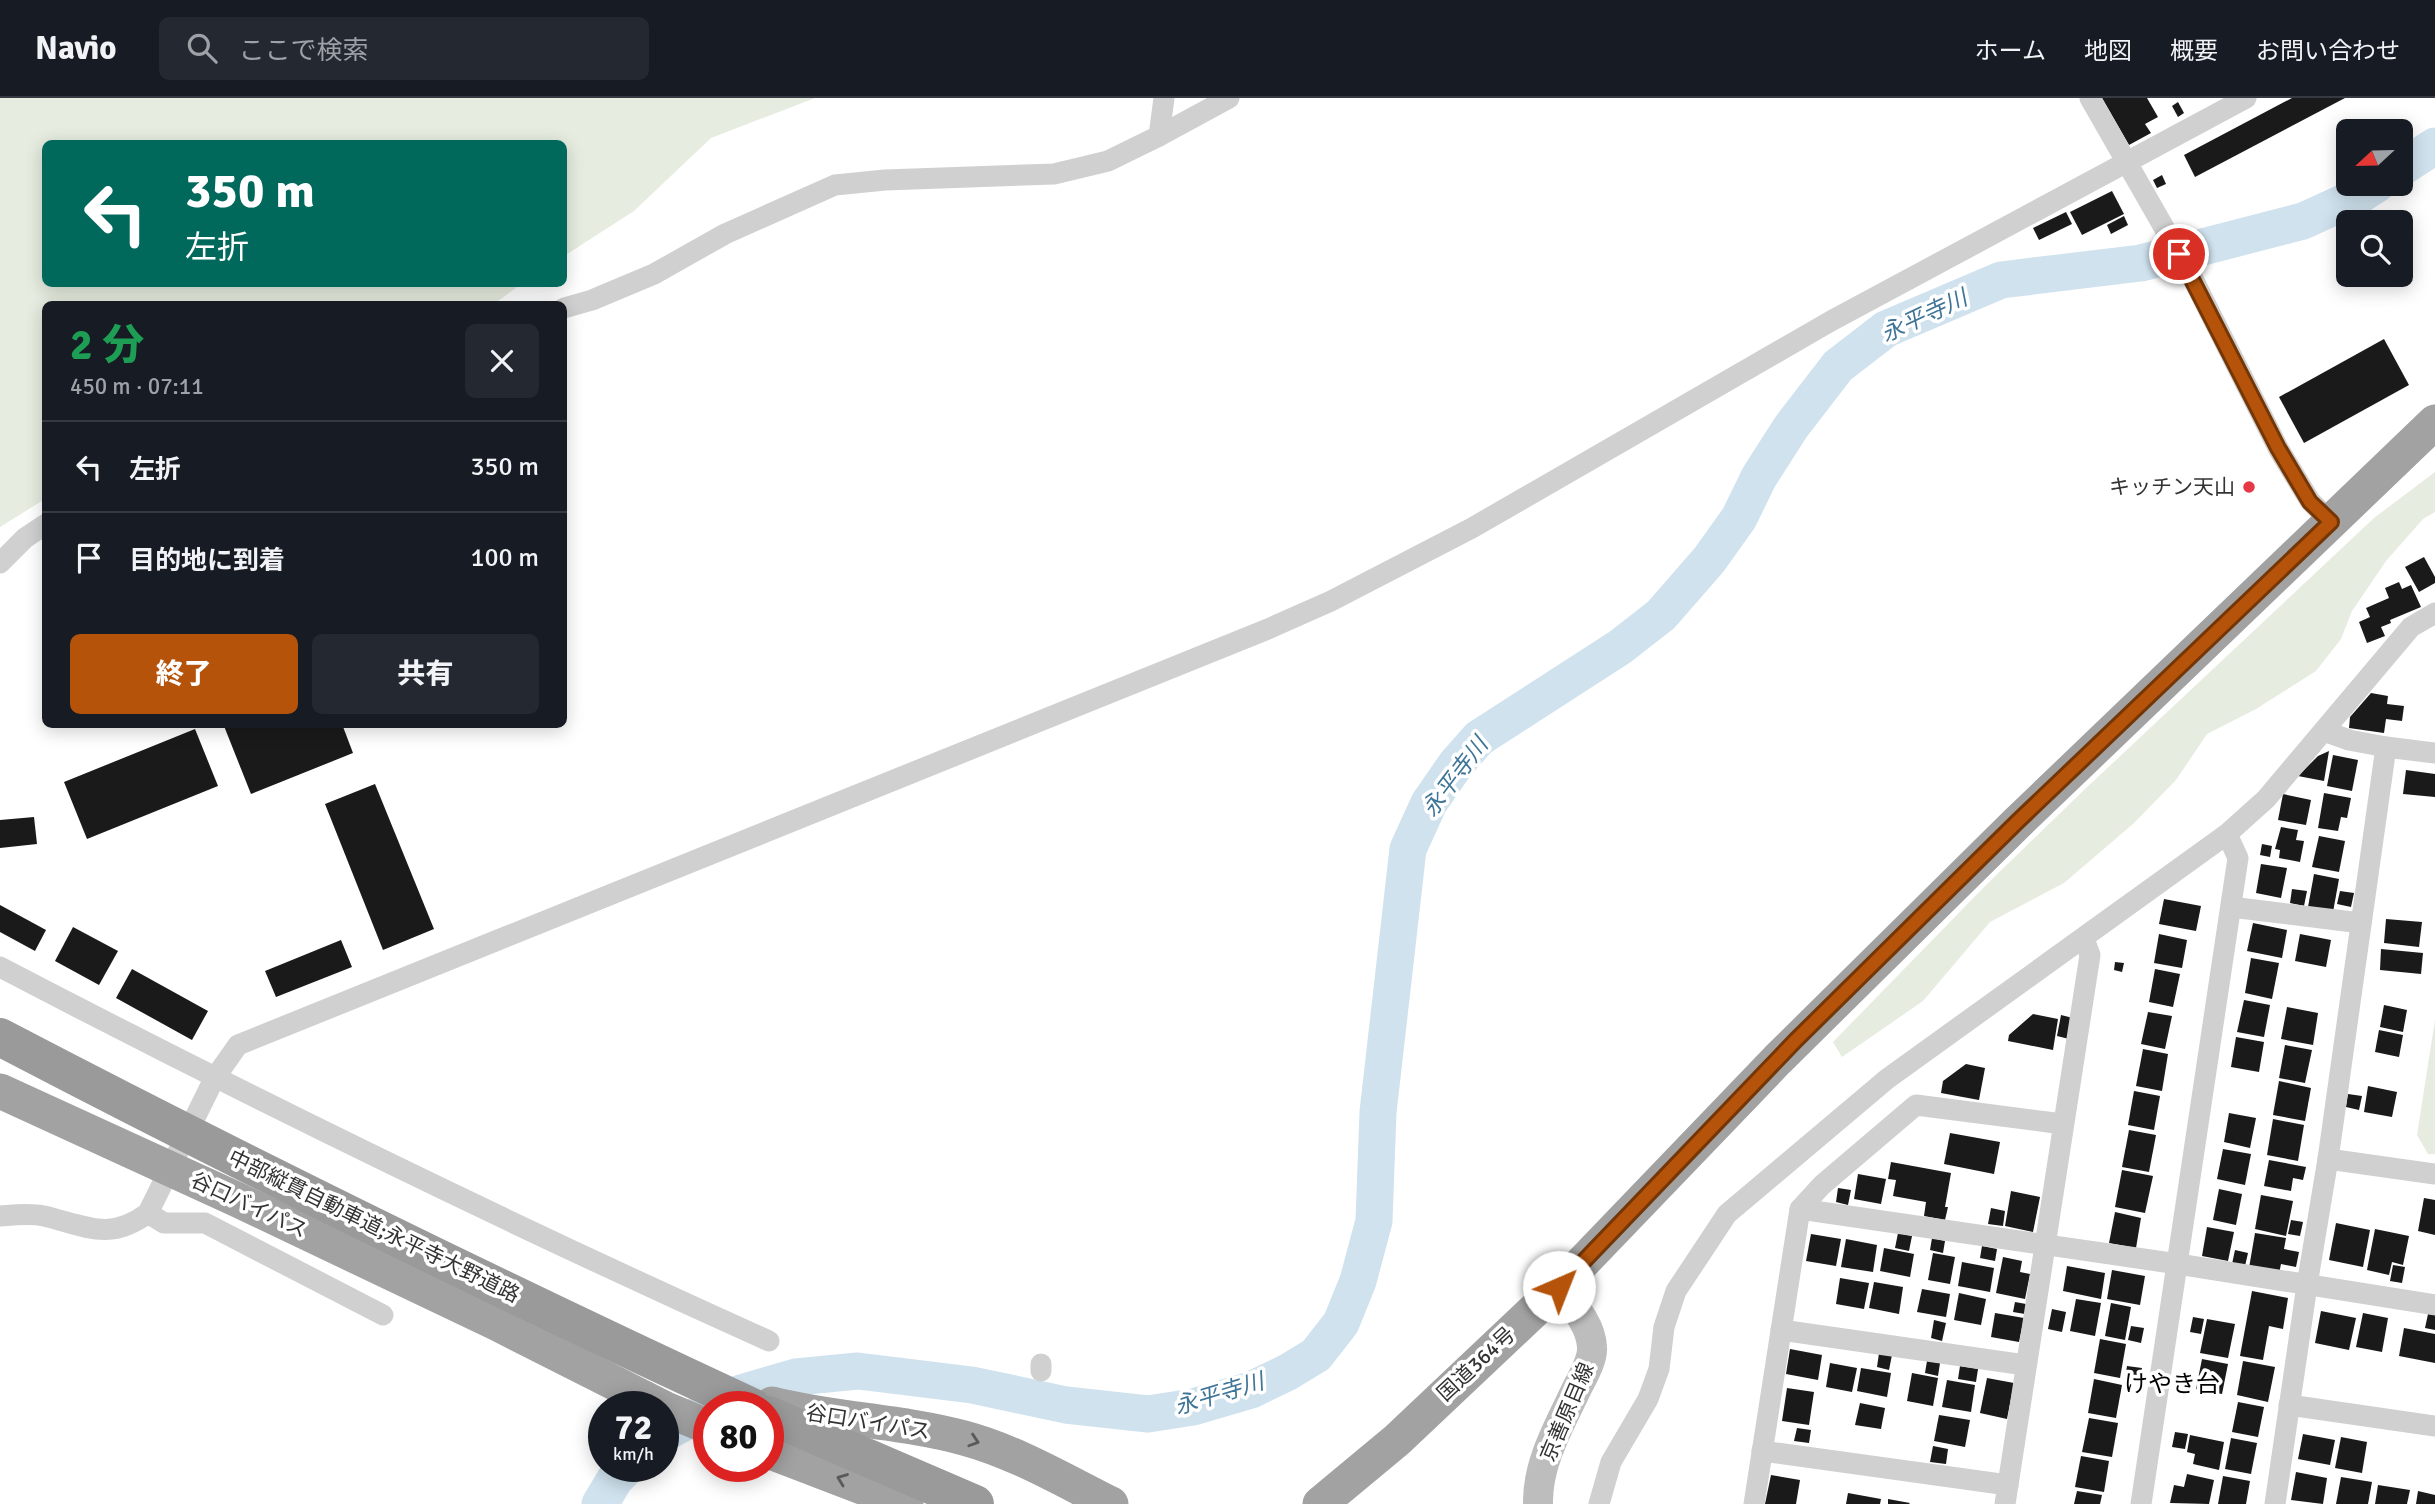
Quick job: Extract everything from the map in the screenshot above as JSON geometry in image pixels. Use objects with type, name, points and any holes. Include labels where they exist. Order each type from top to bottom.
[{"type":"highway","name":"国道364号","points":[[1320,1504],[1397,1440],[1559,1287],[1786,1050],[2017,822],[2435,422]]},
{"type":"highway","name":"中部縦貫自動車道;永平寺大野道路","points":[[0,1037],[213,1147],[452,1265],[717,1391]]},
{"type":"highway","name":"谷口バイパス","points":[[0,1091],[644,1391]]},
{"type":"highway","name":"谷口バイパス","points":[[679,1401],[810,1414],[963,1438],[1005,1451],[1111,1504]]},
{"type":"highway","points":[[784,1422],[975,1504]]},
{"type":"highway","points":[[784,1457],[906,1504]]},
{"type":"main road","name":"京善原目線","points":[[1538,1504],[1537,1492],[1546,1456],[1593,1350],[1589,1333],[1578,1312],[1559,1287]]},
{"type":"street","points":[[1159,136],[1164,98]]},
{"type":"street","points":[[567,307],[592,300],[654,274],[725,234],[835,185],[886,180],[1054,174],[1108,160],[1229,98]]},
{"type":"street","points":[[2090,98],[2190,273],[2278,448],[2310,502],[2331,522]]},
{"type":"street","points":[[0,1216],[41,1215],[83,1228],[111,1231],[133,1224],[148,1213],[214,1079],[238,1045],[1268,629],[1331,601],[1472,528],[1831,321],[2246,98]]},
{"type":"street","points":[[0,563],[25,538],[42,527]]},
{"type":"street","points":[[1600,1504],[1611,1462],[1648,1399],[1659,1370],[1664,1327],[1676,1291],[1727,1214],[1887,1079],[2227,834],[2266,799],[2411,628],[2435,613]]},
{"type":"street","points":[[2324,731],[2349,740],[2435,753]]},
{"type":"street","points":[[2275,1504],[2328,1159],[2386,747]]},
{"type":"street","points":[[2141,1504],[2238,858],[2227,834]]},
{"type":"street","points":[[2231,907],[2361,923]]},
{"type":"street","points":[[1762,1451],[2006,1494],[2090,955],[2084,939]]},
{"type":"street","points":[[0,967],[214,1079],[614,1271],[769,1341]]},
{"type":"street","points":[[1754,1504],[1800,1209],[1822,1185],[1916,1105],[2063,1124]]},
{"type":"street","points":[[2328,1159],[2435,1174]]},
{"type":"street","points":[[1800,1209],[2178,1264],[2435,1305]]},
{"type":"street","points":[[148,1213],[164,1223],[205,1223],[383,1315]]},
{"type":"street","points":[[1781,1330],[2025,1365]]},
{"type":"street","points":[[2289,1405],[2435,1426]]},
{"type":"shaded area","points":[[0,98],[815,98],[711,138],[634,211],[567,254],[567,140],[42,140],[42,287],[517,287],[498,301],[42,301],[42,501],[0,527]]},
{"type":"shaded area","points":[[2435,472],[2435,512],[2423,519],[2386,561],[2352,611],[2341,639],[2316,671],[2256,709],[2207,734],[2176,780],[2134,823],[2064,883],[1990,922],[1923,1001],[1842,1057],[1833,1042],[1986,885],[2374,518]]},
{"type":"shaded area","points":[[2435,1020],[2435,1154],[2428,1154],[2417,1135]]},
{"type":"building","points":[[2102,98],[2147,98],[2158,117],[2145,124],[2151,133],[2129,145]]},
{"type":"building","points":[[2292,98],[2345,98],[2195,177],[2184,155]]},
{"type":"building","points":[[2178,102],[2184,113],[2178,117],[2172,106]]},
{"type":"building","points":[[2162,175],[2166,184],[2157,188],[2153,180]]},
{"type":"building","points":[[2112,191],[2124,214],[2082,235],[2070,212]]},
{"type":"building","points":[[2066,212],[2072,224],[2039,240],[2033,228]]},
{"type":"building","points":[[2124,216],[2128,225],[2111,234],[2107,225]]},
{"type":"building","points":[[2384,339],[2409,385],[2304,443],[2279,397]]},
{"type":"building","points":[[2424,557],[2435,577],[2435,583],[2419,592],[2405,567]]},
{"type":"building","points":[[2399,582],[2402,589],[2411,585],[2421,607],[2390,620],[2391,623],[2381,627],[2385,636],[2367,643],[2359,622],[2370,617],[2366,608],[2389,598],[2385,588]]},
{"type":"building","points":[[2371,693],[2388,696],[2387,704],[2404,706],[2402,721],[2386,719],[2384,733],[2349,728],[2350,717]]},
{"type":"building","points":[[225,728],[344,728],[353,753],[251,794]]},
{"type":"building","points":[[195,729],[218,786],[87,839],[64,782]]},
{"type":"building","points":[[2329,751],[2324,781],[2298,776],[2318,756]]},
{"type":"building","points":[[2333,755],[2358,760],[2352,791],[2327,786]]},
{"type":"building","points":[[2406,770],[2435,774],[2435,797],[2403,794]]},
{"type":"building","points":[[375,784],[434,929],[383,950],[325,804]]},
{"type":"building","points":[[2324,793],[2351,798],[2347,818],[2341,817],[2338,831],[2318,828]]},
{"type":"building","points":[[2283,794],[2311,800],[2306,825],[2278,820]]},
{"type":"building","points":[[34,817],[37,844],[0,848],[0,820]]},
{"type":"building","points":[[2281,827],[2298,830],[2296,840],[2304,841],[2300,862],[2279,858],[2280,850],[2275,849]]},
{"type":"building","points":[[2319,836],[2345,841],[2339,872],[2312,867]]},
{"type":"building","points":[[2262,844],[2272,846],[2270,857],[2260,855]]},
{"type":"building","points":[[2261,864],[2287,868],[2281,898],[2256,893]]},
{"type":"building","points":[[2314,874],[2339,879],[2333,912],[2308,907]]},
{"type":"building","points":[[2292,889],[2307,891],[2304,906],[2290,903]]},
{"type":"building","points":[[2340,891],[2354,893],[2351,907],[2337,904]]},
{"type":"building","points":[[2164,899],[2201,906],[2196,931],[2159,924]]},
{"type":"building","points":[[0,905],[46,930],[35,951],[0,932]]},
{"type":"building","points":[[2386,919],[2422,922],[2419,947],[2384,943]]},
{"type":"building","points":[[2253,923],[2287,930],[2282,958],[2247,951]]},
{"type":"building","points":[[73,927],[118,951],[99,985],[55,961]]},
{"type":"building","points":[[2159,934],[2187,940],[2182,968],[2154,963]]},
{"type":"building","points":[[2300,934],[2331,940],[2326,967],[2295,961]]},
{"type":"building","points":[[341,940],[352,967],[276,997],[265,971]]},
{"type":"building","points":[[2381,949],[2423,953],[2421,974],[2380,970]]},
{"type":"building","points":[[2251,958],[2279,963],[2272,999],[2245,993]]},
{"type":"building","points":[[2115,962],[2124,963],[2122,972],[2114,970]]},
{"type":"building","points":[[132,969],[208,1011],[192,1040],[116,998]]},
{"type":"building","points":[[2155,969],[2180,974],[2173,1007],[2149,1002]]},
{"type":"building","points":[[2244,1000],[2270,1005],[2264,1037],[2237,1032]]},
{"type":"building","points":[[2384,1005],[2407,1010],[2403,1032],[2380,1027]]},
{"type":"building","points":[[2287,1007],[2318,1013],[2313,1045],[2281,1039]]},
{"type":"building","points":[[2148,1012],[2172,1016],[2165,1049],[2141,1044]]},
{"type":"building","points":[[2033,1014],[2058,1019],[2053,1050],[2008,1041],[2009,1035]]},
{"type":"building","points":[[2061,1015],[2073,1018],[2069,1039],[2057,1036]]},
{"type":"building","points":[[2379,1030],[2403,1035],[2399,1057],[2375,1052]]},
{"type":"building","points":[[2236,1037],[2264,1042],[2259,1072],[2231,1067]]},
{"type":"building","points":[[2285,1045],[2312,1050],[2305,1083],[2279,1078]]},
{"type":"building","points":[[2143,1049],[2168,1054],[2162,1091],[2136,1086]]},
{"type":"building","points":[[1966,1064],[1985,1068],[1979,1100],[1941,1093],[1943,1081]]},
{"type":"building","points":[[2279,1081],[2311,1088],[2305,1121],[2273,1115]]},
{"type":"building","points":[[2368,1086],[2397,1092],[2392,1117],[2364,1112]]},
{"type":"building","points":[[2134,1091],[2160,1096],[2154,1130],[2128,1125]]},
{"type":"building","points":[[2348,1094],[2362,1096],[2359,1110],[2346,1107]]},
{"type":"building","points":[[2229,1113],[2256,1118],[2250,1148],[2224,1142]]},
{"type":"building","points":[[2273,1119],[2304,1125],[2298,1161],[2267,1155]]},
{"type":"building","points":[[2129,1130],[2156,1135],[2149,1172],[2122,1167]]},
{"type":"building","points":[[1950,1133],[2000,1142],[1994,1174],[1944,1164]]},
{"type":"building","points":[[2223,1149],[2251,1154],[2245,1185],[2217,1179]]},
{"type":"building","points":[[2269,1160],[2306,1167],[2303,1180],[2293,1178],[2291,1191],[2264,1186]]},
{"type":"building","points":[[1891,1162],[1951,1173],[1945,1220],[1924,1216],[1926,1202],[1893,1196],[1896,1180],[1888,1179]]},
{"type":"building","points":[[2122,1170],[2153,1176],[2145,1213],[2115,1207]]},
{"type":"building","points":[[1858,1174],[1886,1179],[1881,1204],[1854,1199]]},
{"type":"building","points":[[1838,1188],[1851,1190],[1848,1205],[1836,1202]]},
{"type":"building","points":[[2219,1189],[2242,1194],[2236,1225],[2213,1220]]},
{"type":"building","points":[[2011,1191],[2040,1197],[2033,1232],[2005,1226]]},
{"type":"building","points":[[2261,1195],[2293,1201],[2286,1236],[2255,1229]]},
{"type":"building","points":[[2424,1198],[2435,1200],[2435,1235],[2418,1231]]},
{"type":"building","points":[[1991,1208],[2005,1211],[2003,1226],[1988,1224]]},
{"type":"building","points":[[2115,1212],[2141,1218],[2136,1248],[2109,1243]]},
{"type":"building","points":[[2291,1220],[2303,1222],[2300,1236],[2288,1234]]},
{"type":"building","points":[[2336,1223],[2370,1230],[2363,1267],[2329,1260]]},
{"type":"building","points":[[2207,1227],[2234,1232],[2228,1261],[2202,1256]]},
{"type":"building","points":[[2375,1229],[2409,1236],[2403,1265],[2392,1262],[2389,1275],[2367,1270]]},
{"type":"building","points":[[1898,1233],[1912,1236],[1909,1251],[1895,1248]]},
{"type":"building","points":[[2255,1233],[2286,1238],[2284,1249],[2299,1252],[2296,1267],[2281,1264],[2279,1274],[2249,1268]]},
{"type":"building","points":[[1811,1234],[1841,1239],[1836,1266],[1806,1261]]},
{"type":"building","points":[[1932,1238],[1945,1241],[1943,1253],[1930,1250]]},
{"type":"building","points":[[1846,1239],[1877,1245],[1873,1272],[1841,1267]]},
{"type":"building","points":[[1982,1246],[1997,1249],[1995,1261],[1980,1258]]},
{"type":"building","points":[[1884,1248],[1914,1254],[1910,1277],[1880,1271]]},
{"type":"building","points":[[2235,1250],[2248,1253],[2245,1266],[2232,1264]]},
{"type":"building","points":[[1933,1253],[1955,1257],[1950,1284],[1928,1280]]},
{"type":"building","points":[[2003,1257],[2022,1261],[2020,1272],[2030,1274],[2025,1299],[1996,1293]]},
{"type":"building","points":[[1962,1262],[1994,1268],[1990,1292],[1958,1286]]},
{"type":"building","points":[[2393,1265],[2405,1267],[2402,1283],[2390,1281]]},
{"type":"building","points":[[2067,1266],[2105,1273],[2101,1299],[2063,1291]]},
{"type":"building","points":[[2112,1270],[2145,1276],[2140,1305],[2107,1299]]},
{"type":"building","points":[[1840,1278],[1869,1283],[1864,1309],[1836,1304]]},
{"type":"building","points":[[1874,1282],[1903,1287],[1899,1314],[1869,1308]]},
{"type":"building","points":[[1922,1289],[1950,1294],[1946,1317],[1917,1312]]},
{"type":"building","points":[[2252,1291],[2288,1298],[2283,1329],[2269,1326],[2263,1360],[2240,1356]]},
{"type":"building","points":[[1959,1293],[1986,1299],[1981,1325],[1954,1320]]},
{"type":"building","points":[[2076,1299],[2101,1303],[2095,1336],[2070,1331]]},
{"type":"building","points":[[2015,1302],[2026,1304],[2025,1314],[2013,1312]]},
{"type":"building","points":[[2111,1303],[2131,1307],[2125,1340],[2105,1336]]},
{"type":"building","points":[[2052,1309],[2066,1312],[2062,1332],[2048,1329]]},
{"type":"building","points":[[2321,1311],[2356,1318],[2349,1350],[2315,1343]]},
{"type":"building","points":[[1995,1313],[2024,1318],[2019,1342],[1991,1337]]},
{"type":"building","points":[[2363,1313],[2388,1318],[2382,1352],[2356,1347]]},
{"type":"building","points":[[2428,1314],[2435,1315],[2435,1330],[2425,1328]]},
{"type":"building","points":[[2193,1317],[2204,1319],[2201,1334],[2190,1332]]},
{"type":"building","points":[[2207,1319],[2235,1324],[2228,1358],[2200,1353]]},
{"type":"building","points":[[1934,1320],[1946,1323],[1942,1341],[1931,1338]]},
{"type":"building","points":[[2131,1326],[2144,1328],[2141,1343],[2128,1340]]},
{"type":"building","points":[[2404,1328],[2435,1334],[2435,1363],[2399,1356]]},
{"type":"building","points":[[2100,1339],[2126,1344],[2120,1378],[2094,1373]]},
{"type":"building","points":[[1790,1349],[1822,1355],[1818,1380],[1786,1374]]},
{"type":"building","points":[[1879,1353],[1892,1355],[1889,1370],[1877,1367]]},
{"type":"building","points":[[2202,1359],[2228,1364],[2222,1394],[2196,1389]]},
{"type":"building","points":[[1927,1361],[1940,1363],[1938,1376],[1925,1373]]},
{"type":"building","points":[[2243,1361],[2275,1367],[2268,1402],[2237,1395]]},
{"type":"building","points":[[1830,1363],[1857,1368],[1852,1392],[1826,1387]]},
{"type":"building","points":[[1960,1366],[1978,1369],[1976,1382],[1958,1379]]},
{"type":"building","points":[[2127,1366],[2142,1368],[2139,1383],[2125,1380]]},
{"type":"building","points":[[1861,1368],[1891,1373],[1887,1397],[1857,1391]]},
{"type":"building","points":[[1912,1373],[1938,1378],[1933,1406],[1907,1401]]},
{"type":"building","points":[[1987,1378],[2014,1383],[2007,1419],[1980,1413]]},
{"type":"building","points":[[2094,1379],[2122,1385],[2116,1418],[2088,1413]]},
{"type":"building","points":[[1947,1380],[1975,1385],[1971,1412],[1942,1407]]},
{"type":"building","points":[[1787,1388],[1814,1392],[1809,1425],[1782,1421]]},
{"type":"building","points":[[2238,1402],[2264,1407],[2258,1437],[2232,1432]]},
{"type":"building","points":[[1860,1403],[1885,1408],[1881,1429],[1855,1425]]},
{"type":"building","points":[[1939,1415],[1970,1420],[1965,1447],[1934,1441]]},
{"type":"building","points":[[2089,1418],[2118,1423],[2112,1457],[2082,1452]]},
{"type":"building","points":[[1797,1428],[1811,1430],[1809,1443],[1794,1441]]},
{"type":"building","points":[[2175,1432],[2188,1434],[2185,1449],[2172,1447]]},
{"type":"building","points":[[2303,1434],[2335,1440],[2330,1465],[2298,1459]]},
{"type":"building","points":[[2190,1435],[2224,1442],[2219,1470],[2193,1464],[2195,1454],[2187,1452]]},
{"type":"building","points":[[2341,1437],[2367,1442],[2362,1473],[2335,1468]]},
{"type":"building","points":[[2231,1438],[2257,1443],[2251,1474],[2225,1469]]},
{"type":"building","points":[[1933,1446],[1948,1449],[1946,1464],[1930,1462]]},
{"type":"building","points":[[2081,1456],[2109,1461],[2104,1492],[2075,1487]]},
{"type":"building","points":[[2296,1472],[2327,1478],[2323,1504],[2291,1500]]},
{"type":"building","points":[[2187,1474],[2214,1480],[2209,1504],[2170,1503],[2174,1485],[2184,1487]]},
{"type":"building","points":[[1771,1475],[1800,1480],[1796,1504],[1765,1504]]},
{"type":"building","points":[[2223,1476],[2250,1481],[2246,1504],[2218,1504]]},
{"type":"building","points":[[2341,1477],[2372,1482],[2368,1504],[2336,1504]]},
{"type":"building","points":[[2378,1485],[2410,1490],[2407,1504],[2375,1504]]},
{"type":"building","points":[[2077,1491],[2102,1495],[2100,1504],[2074,1504]]},
{"type":"building","points":[[2418,1491],[2435,1495],[2435,1504],[2416,1504]]},
{"type":"building","points":[[1848,1493],[1881,1499],[1880,1504],[1846,1504]]},
{"type":"building","points":[[1888,1499],[1910,1503],[1888,1504]]},
{"type":"waterway","name":"永平寺川","points":[[2413,160],[2435,146]]},
{"type":"waterway","name":"永平寺川","points":[[748,1391],[796,1377],[858,1371],[972,1385],[1066,1405],[1148,1414],[1193,1407],[1251,1390],[1316,1355],[1341,1323],[1358,1281],[1374,1221],[1378,1112],[1408,849],[1429,803],[1456,764],[1479,738],[1620,647],[1661,615],[1709,560],[1739,518],[1759,477],[1791,427],[1838,366],[1886,329],[2001,280],[2141,263],[2303,221],[2358,196]]},
{"type":"waterway","name":"永平寺川","points":[[679,1425],[693,1418]]},
{"type":"waterway","name":"永平寺川","points":[[600,1504],[613,1482]]},
{"type":"place","name":"キッチン天山","points":[[2249,487]]},
{"type":"district","name":"けやき台","points":[[2172,1384]]},
{"type":"route","points":[[1559,1287],[1796,1040],[2017,822],[2331,522],[2310,502],[2278,448],[2179,254]]}]
